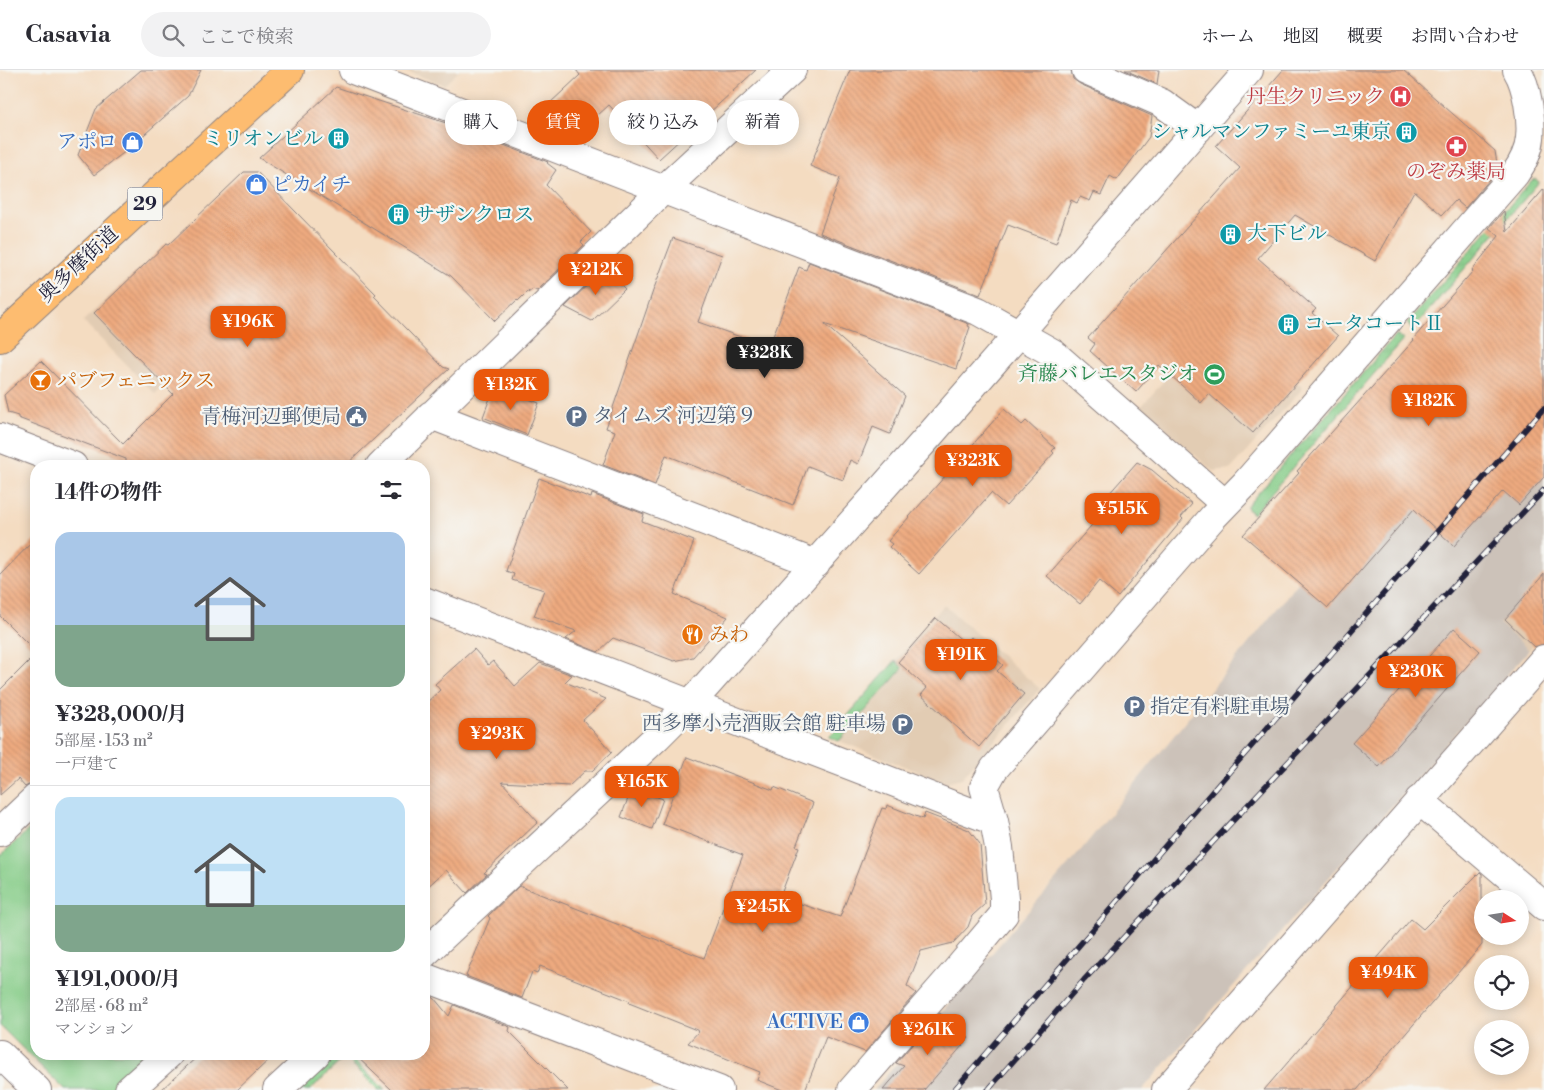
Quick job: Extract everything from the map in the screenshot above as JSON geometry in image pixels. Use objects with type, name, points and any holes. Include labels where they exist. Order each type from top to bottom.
[{"type":"main road","name":"奥多摩街道","points":[[0,338],[290,70]]},
{"type":"street","points":[[353,70],[978,311],[1053,353],[1225,504]]},
{"type":"street","points":[[386,460],[664,189],[792,70]]},
{"type":"street","points":[[1086,70],[1162,103],[1198,129]]},
{"type":"street","points":[[430,948],[690,704],[1020,333],[1249,70]]},
{"type":"street","points":[[852,1090],[1004,914],[999,847],[984,786],[994,769],[1516,174],[1524,158],[1530,138],[1527,104],[1521,77],[1517,70]]},
{"type":"street","points":[[432,416],[816,564]]},
{"type":"street","points":[[0,438],[57,460]]},
{"type":"street","points":[[430,603],[994,821]]},
{"type":"street","points":[[1166,1090],[1544,659]]},
{"type":"street","points":[[1419,800],[1544,906]]},
{"type":"street","points":[[0,832],[30,804]]},
{"type":"street","points":[[430,978],[719,1090]]},
{"type":"street","points":[[0,1054],[37,1090]]},
{"type":"street","points":[[130,1090],[162,1060]]},
{"type":"street","points":[[277,1090],[310,1060]]},
{"type":"shaded area","points":[[404,70],[460,70],[444,85]]},
{"type":"shaded area","points":[[130,277],[201,349],[155,394],[83,321]]},
{"type":"shaded area","points":[[1544,295],[1544,573],[1500,624],[1529,650],[1142,1090],[874,1090],[1077,855],[1297,584]]},
{"type":"shaded area","points":[[1220,316],[1303,388],[1231,469],[1213,471],[1141,407]]},
{"type":"shaded area","points":[[1544,573],[1544,633],[1529,650],[1500,624]]},
{"type":"shaded area","points":[[944,605],[1040,689],[962,778],[945,782],[829,737]]},
{"type":"green space","points":[[1536,179],[1539,182],[1412,330],[1407,323],[1532,180]]},
{"type":"green space","points":[[1396,335],[1404,339],[1253,514],[1248,510],[1247,506]]},
{"type":"green space","points":[[895,661],[903,668],[839,741],[829,737]]},
{"type":"green space","points":[[30,828],[30,1056],[0,1026],[0,856]]},
{"type":"green space","points":[[35,1060],[148,1060],[115,1090],[65,1090]]},
{"type":"green space","points":[[331,1060],[342,1060],[310,1090],[298,1090]]},
{"type":"green space","points":[[348,1060],[354,1060],[385,1090],[378,1090]]},
{"type":"building","points":[[141,70],[201,70],[188,96],[138,142],[94,175],[78,155],[96,109]]},
{"type":"building","points":[[576,70],[756,70],[717,106],[717,100],[609,100],[609,105],[599,114],[599,100],[553,100],[580,75]]},
{"type":"building","points":[[850,70],[1071,70],[1073,79],[1080,84],[1152,116],[1149,137],[1117,180],[1110,176],[1101,195],[1094,192],[1090,201],[1080,197],[1077,203],[1071,200],[1056,243],[1008,225],[980,295],[820,233],[840,178],[810,166]]},
{"type":"building","points":[[1125,70],[1159,70],[1157,84]]},
{"type":"building","points":[[1283,70],[1403,70],[1495,151],[1498,170],[1465,208],[1456,200],[1442,215],[1414,191],[1375,261],[1295,215],[1258,258],[1316,309],[1312,313],[1338,336],[1253,433],[1209,394],[1201,403],[1159,365],[1136,392],[1090,351],[1095,344],[1088,338],[1240,168],[1216,146]]},
{"type":"building","points":[[336,87],[445,123],[445,145],[504,145],[548,162],[556,170],[546,185],[591,232],[581,242],[584,245],[537,291],[533,289],[528,293],[529,290],[495,321],[451,276],[259,158]]},
{"type":"building","points":[[646,145],[674,145],[659,159]]},
{"type":"building","points":[[244,172],[257,172],[376,294],[374,296],[443,367],[449,369],[351,460],[126,460],[8,413],[4,395],[41,361],[123,444],[173,394],[94,313],[166,244],[168,245]]},
{"type":"building","points":[[1544,189],[1544,477],[1519,505],[1503,491],[1454,546],[1414,509],[1328,608],[1243,535],[1473,271],[1499,236],[1489,228],[1504,211],[1507,232]]},
{"type":"building","points":[[673,238],[722,255],[698,322],[769,347],[799,267],[806,270],[809,262],[969,324],[968,326],[970,327],[956,369],[824,324],[905,396],[890,434],[873,427],[858,464],[850,460],[843,480],[808,466],[793,505],[666,455],[655,485],[603,465],[615,431],[606,428]]},
{"type":"building","points":[[605,268],[625,289],[592,321],[565,307]]},
{"type":"building","points":[[493,390],[506,390],[539,403],[527,435],[483,417]]},
{"type":"building","points":[[1004,409],[1022,425],[1026,421],[1055,448],[1052,451],[1054,453],[1006,506],[991,493],[919,574],[889,547],[892,544],[888,541]]},
{"type":"building","points":[[1137,462],[1152,470],[1192,504],[1181,517],[1183,519],[1118,597],[1099,581],[1080,604],[1047,576],[1098,518],[1092,513]]},
{"type":"building","points":[[539,478],[591,498],[592,494],[644,514],[642,521],[694,541],[674,594],[728,617],[693,657],[674,661],[613,638],[598,652],[566,639],[576,631],[534,616],[544,590],[512,580],[514,574],[506,571]]},
{"type":"building","points":[[30,544],[30,646],[0,616],[0,575]]},
{"type":"building","points":[[1544,574],[1544,644],[1534,647],[1505,619]]},
{"type":"building","points":[[936,618],[965,643],[971,637],[1003,665],[997,671],[1024,694],[979,747],[921,695],[927,688],[898,662]]},
{"type":"building","points":[[1454,628],[1480,651],[1379,767],[1352,743]]},
{"type":"building","points":[[474,649],[488,665],[493,661],[515,686],[540,663],[572,675],[565,682],[606,699],[583,720],[612,752],[592,771],[585,771],[569,786],[502,782],[538,822],[484,873],[487,874],[467,893],[446,870],[430,885],[430,699],[440,690],[435,684]]},
{"type":"building","points":[[30,660],[30,784],[25,787],[18,779],[0,795],[0,690]]},
{"type":"building","points":[[687,757],[773,790],[774,787],[813,803],[796,846],[799,847],[780,897],[840,917],[882,808],[886,809],[887,805],[923,819],[925,813],[969,830],[980,844],[985,904],[972,916],[968,927],[953,943],[921,951],[907,986],[916,993],[865,1052],[826,1037],[805,1090],[782,1090],[757,1080],[760,1072],[688,1043],[699,1031],[629,1003],[630,1001],[540,966],[537,974],[532,972],[522,998],[466,976],[490,918],[488,916],[519,886],[704,958],[743,855],[662,824]]},
{"type":"building","points":[[632,788],[663,799],[652,829],[621,817]]},
{"type":"building","points":[[1480,872],[1482,874],[1482,890],[1474,890],[1474,945],[1482,945],[1357,1090],[1264,1090],[1411,919],[1423,929]]},
{"type":"building","points":[[430,996],[434,998],[449,1016],[454,1005],[510,1027],[509,1031],[568,1090],[392,1090],[360,1060],[430,1060]]},
{"type":"building","points":[[940,1013],[969,1038],[924,1090],[883,1090],[904,1066],[896,1063]]},
{"type":"building","points":[[194,1060],[269,1060],[237,1090],[161,1090]]},
{"type":"railway","points":[[954,1090],[1544,408]]},
{"type":"railway","points":[[988,1090],[1084,980],[1544,490]]},
{"type":"place","name":"丹生クリニック","points":[[1401,97]]},
{"type":"place","name":"シャルマンファミーユ東京","points":[[1407,132]]},
{"type":"place","name":"ミリオンビル","points":[[339,139]]},
{"type":"place","name":"アポロ","points":[[133,142]]},
{"type":"place","name":"のぞみ薬局","points":[[1456,146]]},
{"type":"place","name":"ピカイチ","points":[[256,185]]},
{"type":"place","name":"サザンクロス","points":[[399,215]]},
{"type":"place","name":"大下ビル","points":[[1231,234]]},
{"type":"place","name":"コータコートⅡ","points":[[1288,324]]},
{"type":"place","name":"斉藤バレエスタジオ","points":[[1214,374]]},
{"type":"place","name":"パブフェニックス","points":[[41,381]]},
{"type":"place","name":"タイムズ 河辺第９","points":[[577,416]]},
{"type":"place","name":"青梅河辺郵便局","points":[[357,417]]},
{"type":"place","name":"みわ","points":[[693,635]]},
{"type":"place","name":"指定有料駐車場","points":[[1134,707]]},
{"type":"place","name":"西多摩小売酒販会館 駐車場","points":[[902,724]]},
{"type":"place","name":"ACTIVE","points":[[859,1022]]}]
